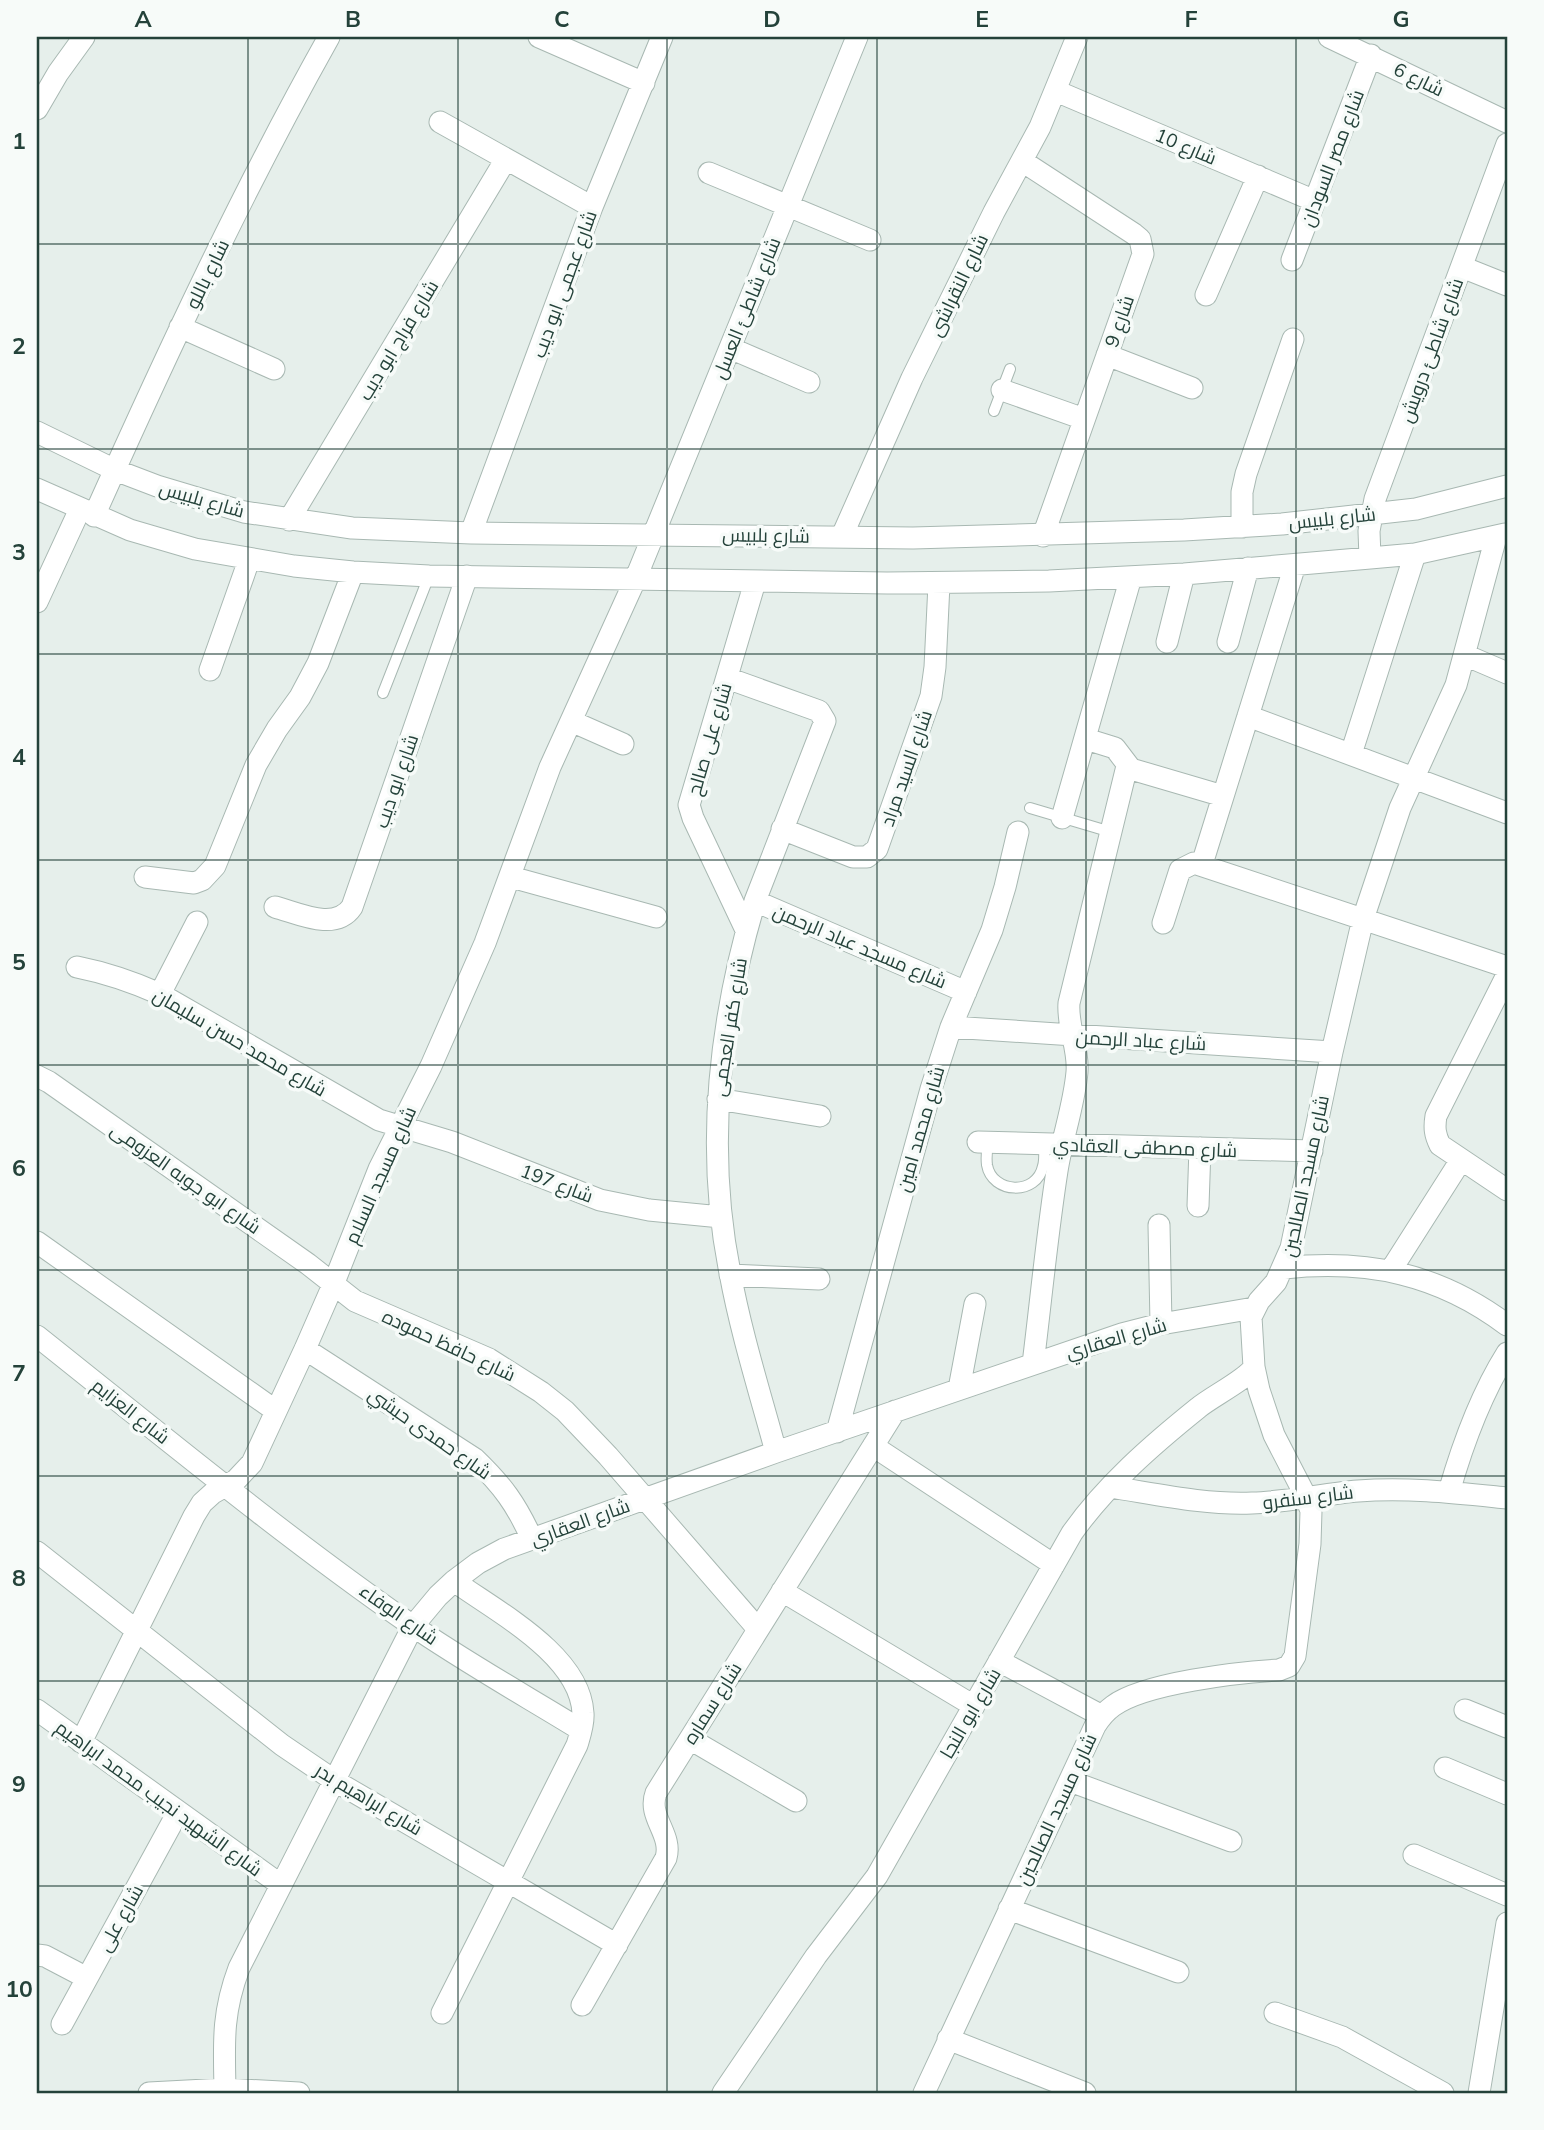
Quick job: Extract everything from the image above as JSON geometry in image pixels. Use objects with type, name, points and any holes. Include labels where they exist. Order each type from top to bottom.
[{"type":"street","points":[[37,109],[84,37]]},
{"type":"street","name":"شارع باللو","points":[[37,602],[87,512],[115,470],[180,327],[329,37]]},
{"type":"street","points":[[539,37],[644,83]]},
{"type":"street","name":"شارع عجمى ابو ديب","points":[[471,533],[592,207],[662,37]]},
{"type":"street","name":"شارع شاطئ العسل","points":[[635,580],[858,37]]},
{"type":"street","name":"شارع النقراشى","points":[[842,536],[912,378],[1056,91],[1077,37]]},
{"type":"street","name":"شارع 6","points":[[1329,37],[1507,122]]},
{"type":"street","name":"شارع مصر السودان","points":[[1292,260],[1371,55]]},
{"type":"street","name":"شارع 10","points":[[1056,91],[1315,201]]},
{"type":"street","points":[[440,122],[592,207]]},
{"type":"street","name":"شارع شاطئ درويش","points":[[1370,558],[1371,515],[1507,144]]},
{"type":"street","name":"شارع فراج ابو ديب","points":[[289,520],[506,159]]},
{"type":"street","name":"شارع 9","points":[[1022,161],[1133,234],[1143,245],[1143,254],[1043,536]]},
{"type":"street","points":[[709,173],[870,240]]},
{"type":"street","points":[[1206,295],[1258,176]]},
{"type":"street","points":[[1462,267],[1507,285]]},
{"type":"street","points":[[180,327],[274,369]]},
{"type":"street","points":[[1242,527],[1242,492],[1246,474],[1293,340]]},
{"type":"street","points":[[730,348],[809,382]]},
{"type":"street","points":[[1107,355],[1192,388]]},
{"type":"street","points":[[1002,390],[1084,419]]},
{"type":"street","name":"شارع بلبيس","points":[[37,432],[115,470],[200,500],[289,520],[352,528],[471,533],[1043,536],[1242,527],[1371,515],[1438,504],[1507,486]]},
{"type":"street","points":[[37,489],[87,512],[167,542],[249,560],[353,572],[429,576],[939,583],[1131,577],[1415,554],[1502,535]]},
{"type":"street","name":"شارع مسجد الصالحين","points":[[924,2093],[1102,1716],[1121,1701],[1145,1692],[1226,1675],[1279,1670],[1289,1665],[1295,1656],[1310,1544],[1311,1511],[1274,1435],[1259,1390],[1254,1367],[1251,1325],[1254,1308],[1276,1282],[1291,1248],[1363,919],[1387,843],[1414,777],[1445,713],[1502,535]]},
{"type":"street","points":[[1351,754],[1415,554]]},
{"type":"street","points":[[210,670],[249,560]]},
{"type":"street","points":[[1202,864],[1295,565]]},
{"type":"street","points":[[1228,642],[1248,568]]},
{"type":"street","points":[[145,877],[194,883],[202,880],[215,866],[256,765],[310,680],[353,572]]},
{"type":"street","points":[[1167,642],[1184,573]]},
{"type":"street","name":"شارع ابو ديب","points":[[275,907],[326,920],[341,918],[352,907],[467,576]]},
{"type":"street","points":[[1062,818],[1131,577]]},
{"type":"street","name":"شارع مسجد السلام","points":[[81,1742],[194,1516],[202,1503],[236,1480],[252,1463],[305,1349],[370,1190],[431,1066],[485,943],[543,787],[635,580]]},
{"type":"street","name":"شارع على صالح","points":[[746,930],[690,811],[690,804],[755,582]]},
{"type":"street","name":"شارع السيد مراد","points":[[782,829],[853,857],[867,857],[877,849],[931,696],[939,583]]},
{"type":"street","points":[[1465,655],[1507,673]]},
{"type":"street","name":"شارع كفر العجمى","points":[[727,678],[819,711],[825,724],[782,829],[746,930],[723,1048],[718,1099],[717,1151],[721,1217],[730,1275],[776,1452]]},
{"type":"street","points":[[1248,716],[1507,813]]},
{"type":"street","points":[[571,721],[623,744]]},
{"type":"street","points":[[1086,739],[1115,748],[1127,766],[1223,796]]},
{"type":"street","points":[[1033,1363],[1056,1180],[1053,1144],[1069,1122],[1076,1076],[1077,1059],[1068,1017],[1069,1003],[1127,766]]},
{"type":"street","name":"شارع محمد امين","points":[[837,1432],[931,1088],[951,1027],[995,919],[1018,832]]},
{"type":"street","points":[[1163,923],[1180,870],[1194,863],[1202,864],[1507,967]]},
{"type":"street","points":[[511,877],[656,917]]},
{"type":"street","name":"شارع مسجد عباد الرحمن","points":[[755,901],[966,992]]},
{"type":"street","points":[[160,995],[197,922]]},
{"type":"street","name":"شارع محمد حسن سليمان","points":[[77,967],[123,978],[160,995],[360,1111],[399,1128]]},
{"type":"street","points":[[1504,1182],[1461,1160],[1440,1145],[1434,1126],[1436,1116],[1507,975]]},
{"type":"street","name":"شارع عباد الرحمن","points":[[951,1027],[1332,1052]]},
{"type":"street","name":"شارع ابو جوبه العزومى","points":[[37,1076],[263,1232],[333,1284]]},
{"type":"street","points":[[718,1099],[820,1116]]},
{"type":"street","name":"شارع 197","points":[[399,1128],[452,1142],[600,1200],[649,1210],[721,1217]]},
{"type":"street","name":"شارع مصطفى العقادي","points":[[983,1142],[1312,1151]]},
{"type":"street","points":[[1198,1206],[1200,1148]]},
{"type":"street","points":[[1391,1270],[1461,1160]]},
{"type":"street","points":[[1159,1225],[1161,1324]]},
{"type":"street","points":[[37,1242],[276,1411]]},
{"type":"street","points":[[1284,1268],[1344,1265],[1391,1270],[1426,1280],[1459,1294],[1507,1325]]},
{"type":"street","points":[[730,1275],[819,1279]]},
{"type":"street","name":"شارع حافظ حموده","points":[[333,1284],[367,1307],[489,1359],[533,1386],[565,1411],[645,1498],[758,1629]]},
{"type":"street","points":[[959,1389],[975,1304]]},
{"type":"street","name":"شارع العقاري","points":[[225,2089],[224,2029],[231,1988],[239,1968],[413,1626],[454,1581],[478,1563],[504,1549],[1033,1363],[1161,1324],[1254,1308]]},
{"type":"street","name":"شارع العزايم","points":[[37,1336],[226,1485]]},
{"type":"street","name":"شارع حمدى حبشي","points":[[305,1349],[475,1459],[499,1482],[519,1509],[532,1539]]},
{"type":"street","points":[[1449,1492],[1476,1410],[1507,1353]]},
{"type":"street","name":"شارع ابو النجا","points":[[723,2093],[816,1956],[877,1875],[1072,1533],[1110,1487],[1184,1419],[1222,1390],[1247,1376],[1254,1367]]},
{"type":"street","name":"شارع سماره","points":[[582,2005],[666,1858],[667,1841],[654,1813],[653,1799],[895,1411]]},
{"type":"street","points":[[873,1446],[1054,1565]]},
{"type":"street","name":"شارع الوفاء","points":[[226,1485],[413,1626],[581,1730]]},
{"type":"street","name":"شارع سنفرو","points":[[1110,1487],[1250,1504],[1360,1490],[1449,1492],[1507,1499]]},
{"type":"street","name":"شارع ابراهيم بدر","points":[[37,1552],[282,1745],[335,1781],[617,1945]]},
{"type":"street","points":[[442,2013],[577,1745],[583,1715],[580,1693],[570,1673],[556,1656],[454,1581]]},
{"type":"street","points":[[782,1591],[974,1706]]},
{"type":"street","points":[[999,1661],[1102,1716]]},
{"type":"street","name":"شارع الشهيد نجيب محمد ابراهيم","points":[[37,1710],[281,1885]]},
{"type":"street","points":[[1465,1710],[1507,1727]]},
{"type":"street","points":[[690,1738],[796,1801]]},
{"type":"street","points":[[1445,1768],[1507,1794]]},
{"type":"street","points":[[1070,1781],[1231,1841]]},
{"type":"street","name":"شارع على","points":[[62,2024],[178,1812]]},
{"type":"street","points":[[1414,1856],[1507,1895]]},
{"type":"street","points":[[1009,1909],[1178,1972]]},
{"type":"street","points":[[1479,2093],[1507,1923]]},
{"type":"street","points":[[37,1955],[45,1956],[87,1978]]},
{"type":"street","points":[[1275,2012],[1342,2037],[1443,2093]]},
{"type":"street","points":[[948,2039],[1085,2093]]},
{"type":"street","points":[[149,2093],[225,2089],[299,2093]]},
{"type":"lane","points":[[994,411],[1010,369]]},
{"type":"lane","points":[[383,693],[429,576]]},
{"type":"lane","points":[[1030,808],[1111,832]]},
{"type":"lane","points":[[983,1142],[990,1173],[1004,1187],[1014,1189],[1024,1187],[1040,1175],[1053,1144]]}]
